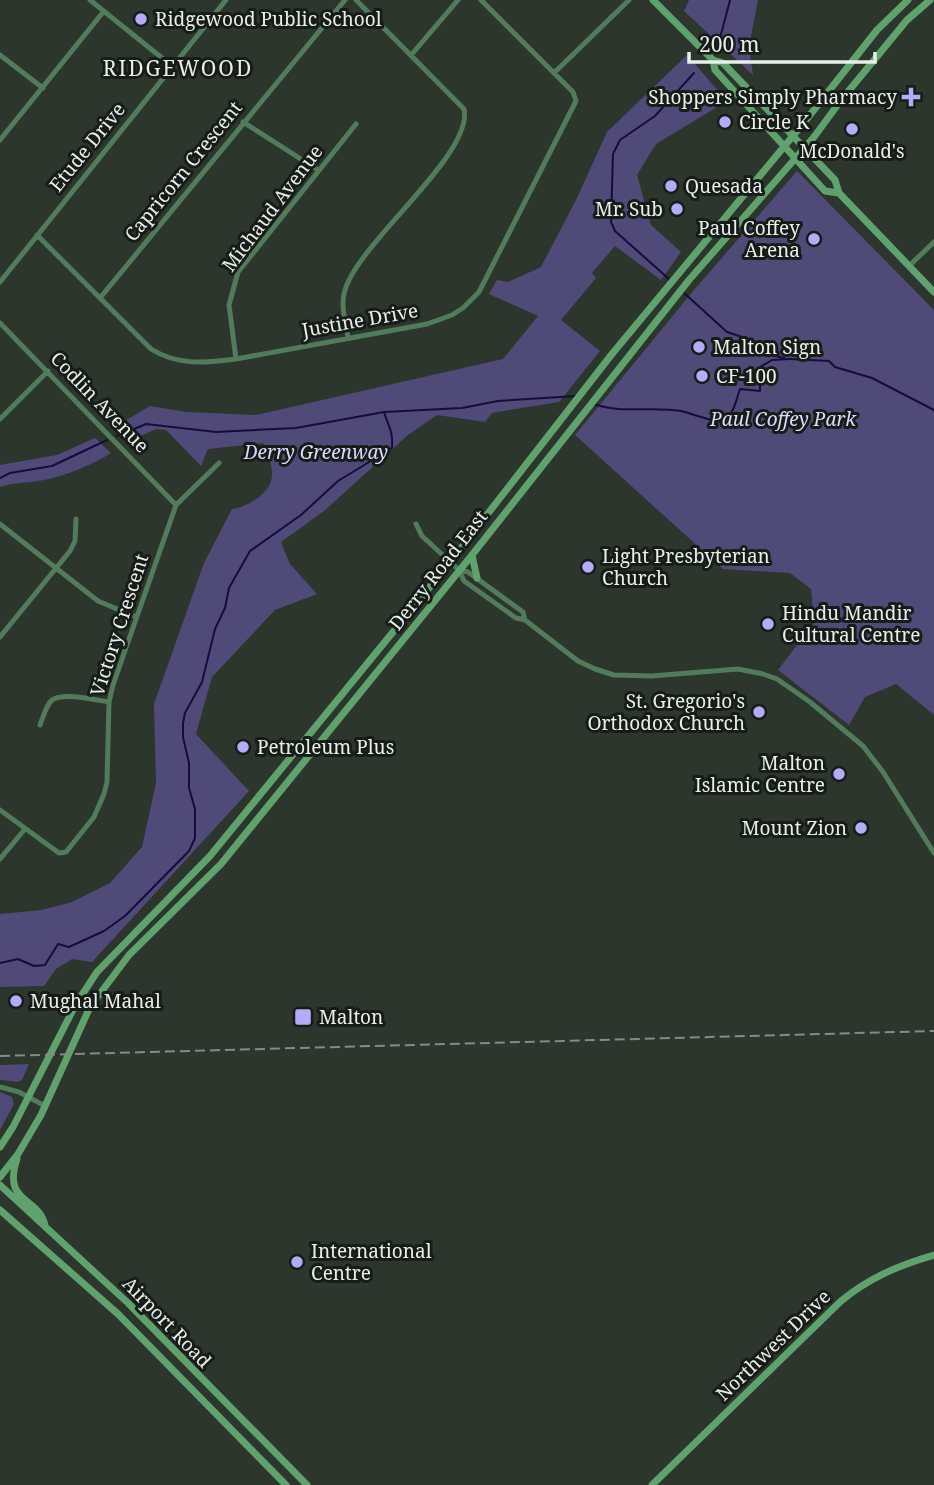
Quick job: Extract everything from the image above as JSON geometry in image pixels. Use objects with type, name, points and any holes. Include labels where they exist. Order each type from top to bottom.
[{"type":"main road","points":[[653,0],[713,60],[723,63],[793,135],[835,180],[839,193],[934,292]]},
{"type":"main road","name":"Derry Road East","points":[[0,1147],[29,1097],[75,1004],[97,972],[210,856],[450,561],[594,377],[877,30],[908,0]]},
{"type":"main road","name":"Derry Road East","points":[[0,1177],[25,1142],[45,1107],[77,1032],[103,988],[138,944],[221,864],[472,555],[656,320],[804,148],[906,20],[930,0]]},
{"type":"main road","points":[[713,60],[715,70],[794,159],[825,191],[839,193]]},
{"type":"main road","points":[[715,229],[724,238]]},
{"type":"main road","points":[[647,313],[656,320]]},
{"type":"main road","points":[[594,377],[596,387],[605,386]]},
{"type":"main road","points":[[472,555],[477,578]]},
{"type":"main road","points":[[25,1142],[16,1160],[13,1185],[20,1196],[44,1217],[46,1226]]},
{"type":"main road","name":"Airport Road","points":[[0,1185],[157,1331],[307,1485]]},
{"type":"main road","name":"Airport Road","points":[[0,1211],[118,1314],[286,1485]]},
{"type":"main road","name":"Northwest Drive","points":[[652,1485],[821,1318],[850,1294],[886,1272],[934,1255]]},
{"type":"street","points":[[90,0],[172,66]]},
{"type":"street","name":"Etude Drive","points":[[0,282],[226,0]]},
{"type":"street","name":"Capricorn Crescent","points":[[100,298],[345,0]]},
{"type":"street","points":[[348,338],[343,301],[351,275],[445,161],[466,118],[464,109],[356,0]]},
{"type":"street","points":[[412,54],[458,0]]},
{"type":"street","name":"Justine Drive","points":[[37,235],[151,349],[160,355],[192,363],[236,359],[442,320],[463,309],[479,292],[489,275],[533,183],[575,105],[573,92],[481,0]]},
{"type":"street","points":[[554,74],[629,0]]},
{"type":"street","points":[[0,140],[104,11]]},
{"type":"street","points":[[0,55],[43,88]]},
{"type":"street","points":[[243,122],[318,170]]},
{"type":"street","name":"Michaud Avenue","points":[[236,359],[229,305],[233,283],[244,264],[356,124]]},
{"type":"street","points":[[909,266],[934,242]]},
{"type":"street","name":"Codlin Avenue","points":[[0,323],[176,505]]},
{"type":"street","points":[[0,419],[48,371]]},
{"type":"street","name":"Victory Crescent","points":[[0,810],[59,853],[66,852],[94,817],[107,782],[109,702],[136,617],[176,505],[219,463]]},
{"type":"street","points":[[0,638],[70,551],[75,541],[76,519]]},
{"type":"street","points":[[0,524],[98,601],[136,617]]},
{"type":"street","points":[[416,524],[422,536],[459,570],[464,581],[516,618],[525,620],[578,661],[595,669],[614,675],[652,676],[737,669],[777,680],[810,702],[863,746],[883,772],[934,853]]},
{"type":"street","points":[[459,570],[468,572],[523,612],[525,620]]},
{"type":"street","points":[[40,725],[48,704],[59,697],[109,702]]},
{"type":"street","points":[[0,859],[25,829]]},
{"type":"street","points":[[0,1087],[29,1097],[45,1107]]},
{"type":"green space","points":[[689,0],[758,0],[749,47],[753,75],[684,11]]},
{"type":"green space","name":"Derry Greenway","points":[[687,55],[727,101],[656,144],[637,175],[651,225],[681,252],[661,280],[615,246],[592,273],[596,278],[561,320],[600,351],[559,402],[492,413],[485,422],[437,415],[408,435],[324,511],[281,542],[290,564],[317,594],[275,610],[212,677],[196,734],[249,791],[92,962],[72,959],[56,969],[44,986],[0,987],[0,914],[42,910],[72,902],[110,883],[142,847],[156,783],[154,704],[204,563],[232,509],[258,498],[271,482],[271,467],[263,443],[208,449],[201,466],[166,430],[156,429],[131,441],[116,426],[150,406],[186,412],[256,415],[503,359],[538,316],[489,294],[497,280],[508,282],[541,267],[607,132]]},
{"type":"green space","name":"Paul Coffey Park","points":[[797,171],[934,310],[934,715],[896,684],[865,697],[849,725],[778,670],[814,623],[811,589],[790,573],[723,569],[575,435],[694,290]]},
{"type":"green space","points":[[95,438],[111,453],[60,476],[0,487],[0,465],[57,455]]},
{"type":"green space","points":[[29,1064],[22,1080],[0,1080],[0,1065]]},
{"type":"green space","points":[[0,1092],[12,1097],[14,1104],[0,1130]]},
{"type":"waterway","points":[[718,46],[730,0]]},
{"type":"waterway","points":[[669,279],[615,231],[611,222],[613,154],[620,140],[655,116],[694,73]]},
{"type":"waterway","points":[[683,292],[727,332],[751,340],[763,353],[784,358]]},
{"type":"waterway","points":[[594,404],[615,409],[681,411],[722,421],[732,412],[740,389],[760,391],[760,367],[772,360],[789,359]]},
{"type":"waterway","points":[[790,359],[829,361],[835,367],[872,378],[934,410]]},
{"type":"waterway","points":[[117,436],[146,424],[216,432],[296,428],[384,412],[462,408],[498,401],[576,396]]},
{"type":"waterway","points":[[0,963],[18,959],[34,966],[45,965],[58,944],[69,947],[104,931],[125,916],[189,851],[195,838],[195,809],[189,788],[189,763],[183,723],[185,713],[202,682],[215,629],[225,608],[229,588],[250,551],[301,515],[338,481],[392,448],[391,433],[384,412]]},
{"type":"waterway","points":[[0,478],[10,473],[52,466],[107,440]]},
{"type":"railway","points":[[0,1056],[934,1031]]},
{"type":"place","name":"Ridgewood Public School","points":[[141,19]]},
{"type":"place","name":"Shoppers Simply Pharmacy","points":[[911,97]]},
{"type":"place","name":"Circle K","points":[[725,122]]},
{"type":"place","name":"McDonald's","points":[[852,129]]},
{"type":"place","name":"Quesada","points":[[671,186]]},
{"type":"place","name":"Mr. Sub","points":[[677,209]]},
{"type":"place","name":"Paul Coffey Arena","points":[[814,239]]},
{"type":"place","name":"Malton Sign","points":[[699,347]]},
{"type":"place","name":"CF-100","points":[[702,376]]},
{"type":"place","name":"Light Presbyterian Church","points":[[588,567]]},
{"type":"place","name":"Hindu Mandir Cultural Centre","points":[[768,624]]},
{"type":"place","name":"St. Gregorio's Orthodox Church","points":[[759,712]]},
{"type":"place","name":"Petroleum Plus","points":[[243,747]]},
{"type":"place","name":"Malton Islamic Centre","points":[[839,774]]},
{"type":"place","name":"Mount Zion","points":[[861,828]]},
{"type":"place","name":"Mughal Mahal","points":[[16,1001]]},
{"type":"place","name":"Malton","points":[[303,1017]]},
{"type":"place","name":"International Centre","points":[[297,1262]]},
{"type":"district","name":"RIDGEWOOD","points":[[178,68]]}]
